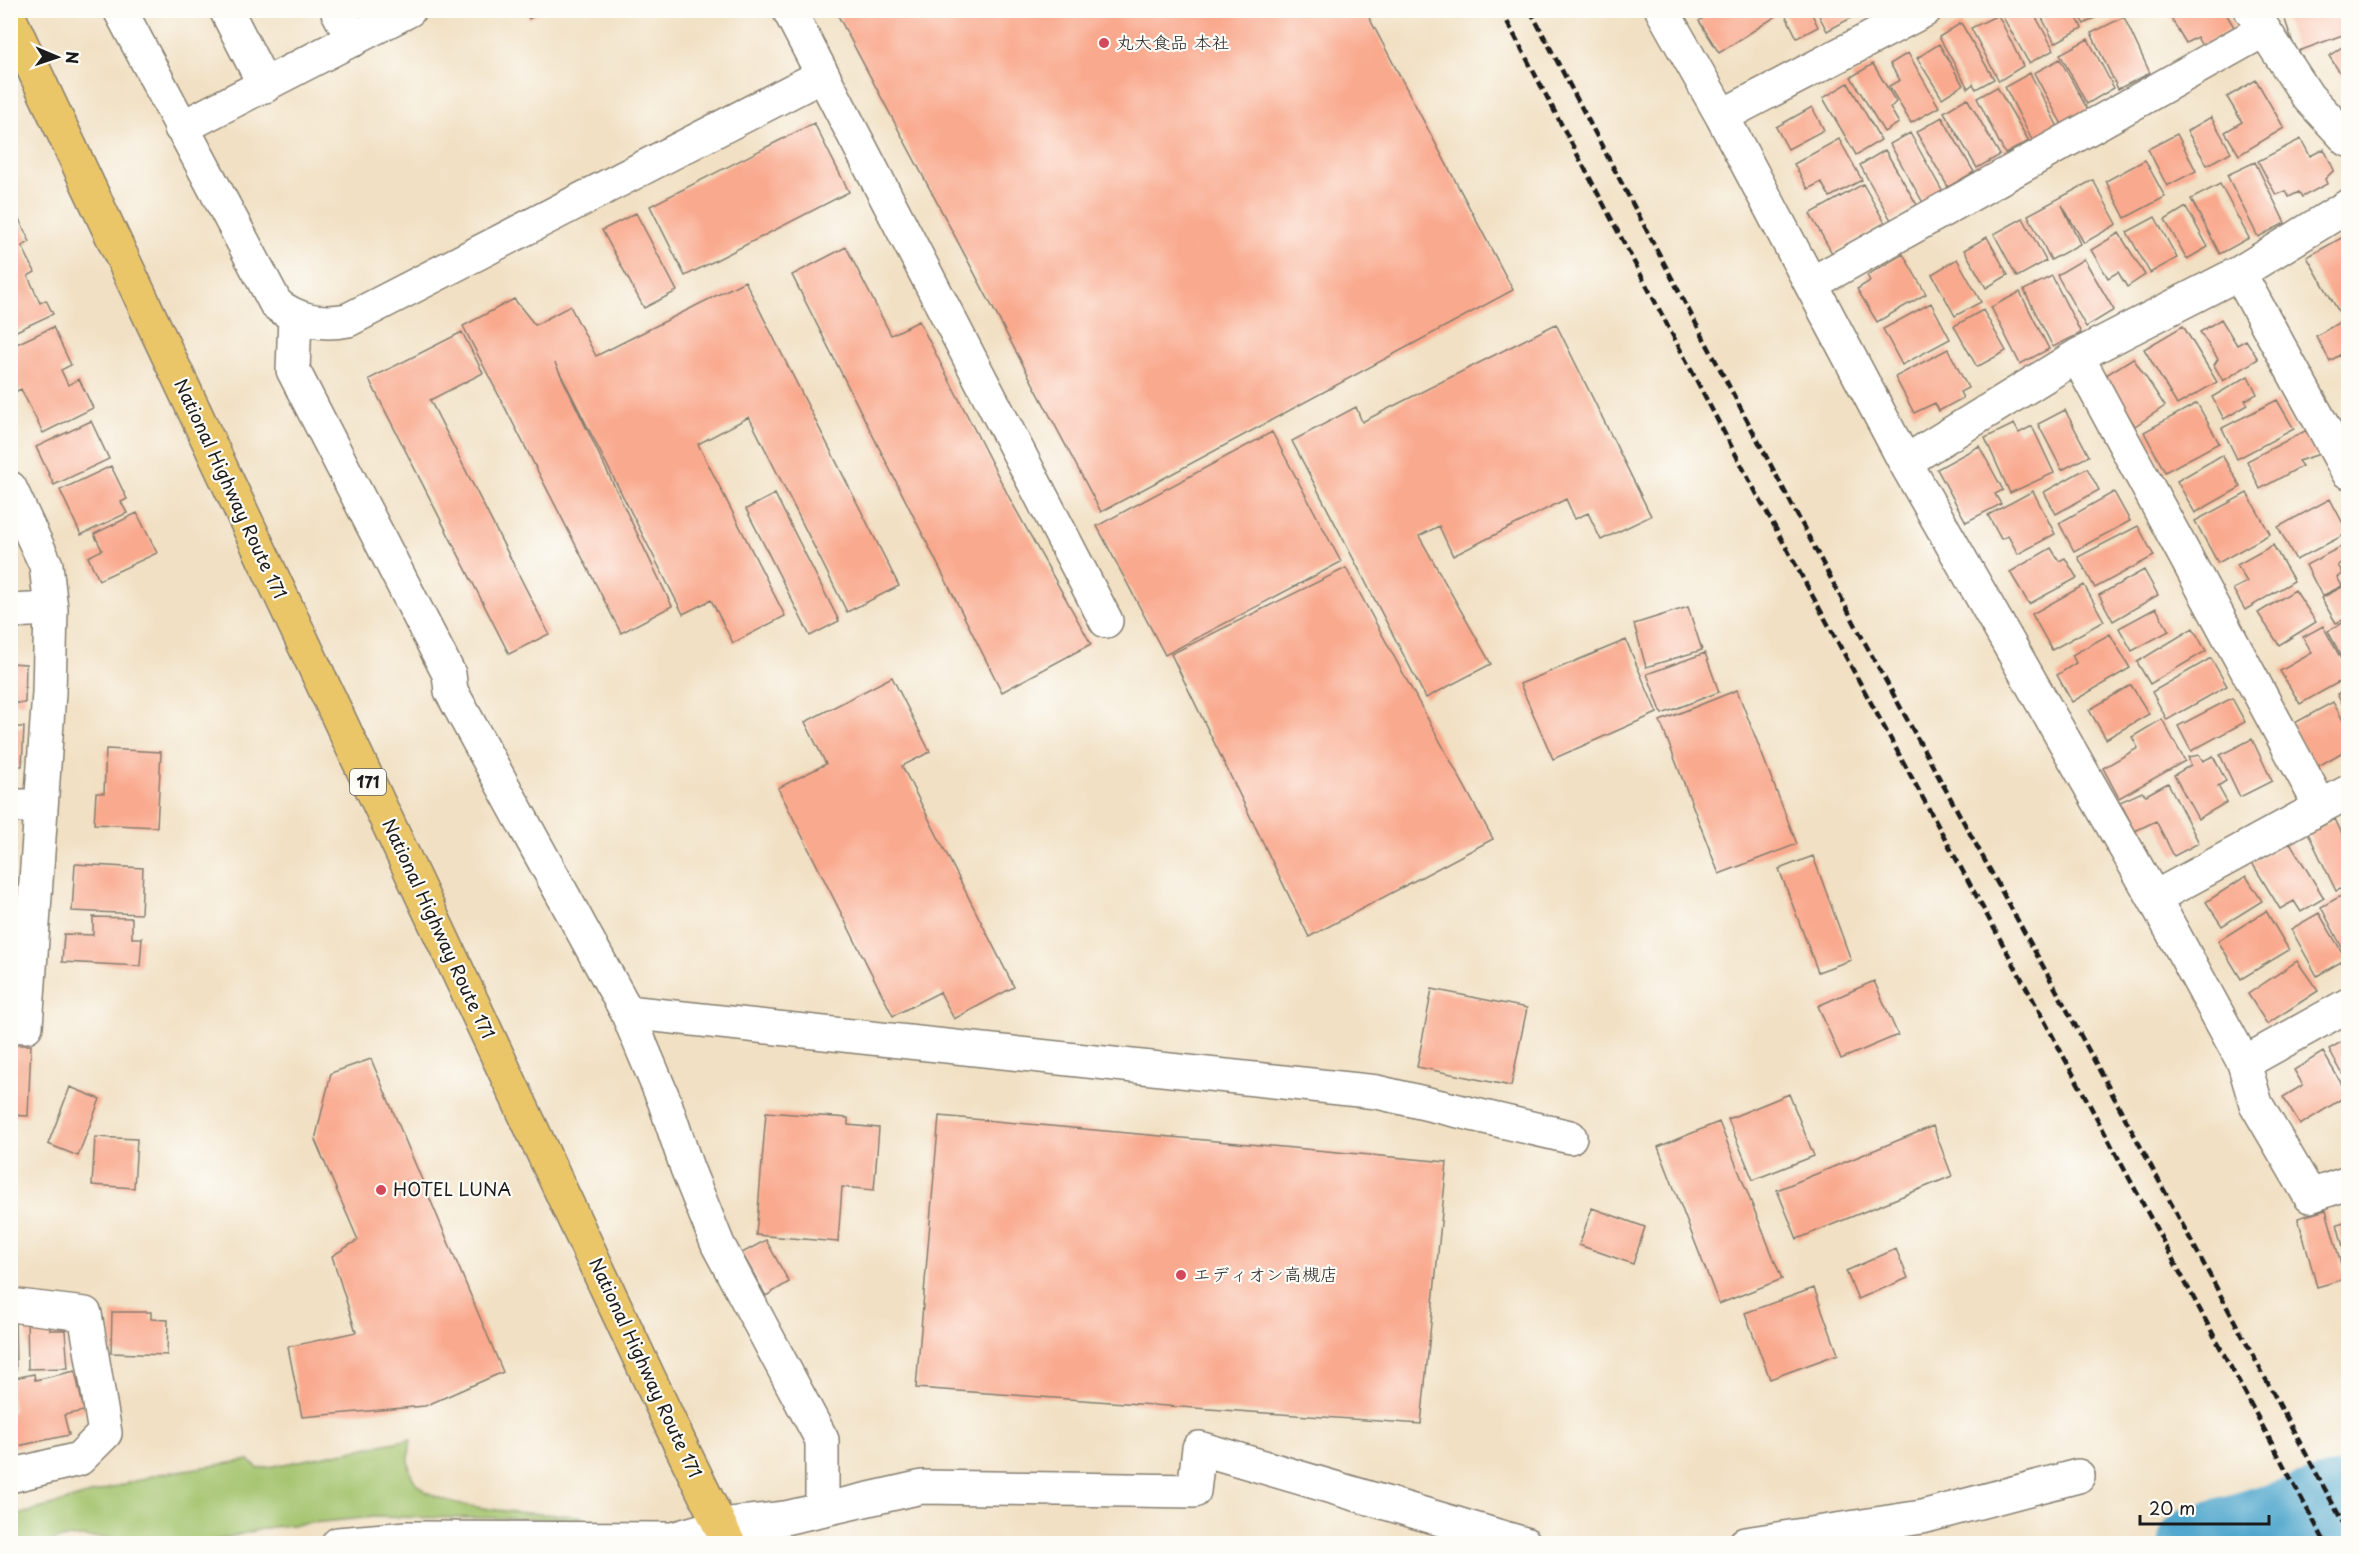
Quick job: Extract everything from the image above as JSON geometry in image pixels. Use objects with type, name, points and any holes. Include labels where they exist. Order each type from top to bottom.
[{"type":"highway","name":"National Highway Route 171","points":[[10,20],[679,1442],[725,1534]]},
{"type":"street","points":[[120,10],[276,304],[294,316],[326,323],[348,320],[823,75]]},
{"type":"street","points":[[226,10],[265,86]]},
{"type":"street","points":[[337,10],[352,40]]},
{"type":"street","points":[[182,128],[409,10]]},
{"type":"street","points":[[789,10],[1106,621]]},
{"type":"street","points":[[1662,10],[1722,116],[1905,462],[2154,898],[2244,1063],[2256,1104],[2310,1196],[2349,1183]]},
{"type":"street","points":[[1722,116],[1925,10]]},
{"type":"street","points":[[1811,284],[2257,20],[2308,97],[2349,140]]},
{"type":"street","points":[[1905,462],[2077,356],[2239,273],[2349,206]]},
{"type":"street","points":[[2239,273],[2349,472]]},
{"type":"street","points":[[294,316],[293,370],[449,674],[451,691],[627,1012],[664,1100],[687,1168],[718,1245],[822,1440],[822,1508]]},
{"type":"street","points":[[2077,356],[2335,799],[2154,898]]},
{"type":"street","points":[[10,488],[46,565],[51,609],[49,693],[25,806],[26,1026],[10,1025]]},
{"type":"street","points":[[10,611],[51,609]]},
{"type":"street","points":[[2244,1063],[2349,1005]]},
{"type":"street","points":[[627,1012],[1377,1092],[1570,1137]]},
{"type":"street","points":[[10,1305],[84,1314],[105,1433],[80,1460],[10,1476]]},
{"type":"street","points":[[338,1544],[408,1538],[672,1539],[725,1534],[822,1508],[922,1487],[1194,1491],[1199,1448],[1525,1544]]},
{"type":"street","points":[[1745,1544],[1922,1517],[2078,1476]]},
{"type":"green space","points":[[411,1439],[410,1470],[414,1480],[425,1491],[465,1505],[517,1512],[581,1516],[581,1519],[374,1517],[271,1527],[205,1543],[154,1544],[110,1538],[70,1537],[44,1543],[11,1543],[11,1517],[159,1474],[249,1460],[259,1469]]},
{"type":"building","points":[[525,10],[545,10],[529,19]]},
{"type":"building","points":[[835,10],[1365,10],[1513,290],[1101,512]]},
{"type":"building","points":[[1715,10],[1775,10],[1778,15],[1719,53],[1699,21]]},
{"type":"building","points":[[1783,10],[1810,10],[1818,27],[1797,38]]},
{"type":"building","points":[[1816,10],[1849,10],[1853,17],[1827,31]]},
{"type":"building","points":[[1999,10],[2032,10],[2054,50],[2029,63]]},
{"type":"building","points":[[2038,10],[2073,10],[2082,28],[2055,43]]},
{"type":"building","points":[[2076,10],[2109,10],[2084,24]]},
{"type":"building","points":[[2166,10],[2224,10],[2234,27],[2202,46],[2197,37],[2186,43]]},
{"type":"building","points":[[2301,10],[2342,10],[2348,33],[2296,52],[2284,17]]},
{"type":"building","points":[[1998,15],[2023,66],[1999,81],[1971,28]]},
{"type":"building","points":[[2124,17],[2150,73],[2118,89],[2091,33]]},
{"type":"building","points":[[1961,23],[1994,79],[1976,89],[1973,84],[1968,88],[1939,37]]},
{"type":"building","points":[[2088,39],[2114,88],[2087,104],[2060,54]]},
{"type":"building","points":[[2348,43],[2348,85],[2329,56]]},
{"type":"building","points":[[1939,44],[1963,85],[1942,98],[1917,58]]},
{"type":"building","points":[[1908,53],[1939,107],[1911,123],[1889,86],[1900,80],[1890,64]]},
{"type":"building","points":[[2060,59],[2091,116],[2065,130],[2034,73]]},
{"type":"building","points":[[1873,64],[1896,102],[1890,108],[1899,123],[1884,132],[1851,77]]},
{"type":"building","points":[[2030,73],[2059,129],[2033,142],[2005,87]]},
{"type":"building","points":[[2256,80],[2284,128],[2239,155],[2225,132],[2242,122],[2227,97]]},
{"type":"building","points":[[1848,83],[1881,140],[1856,155],[1823,98]]},
{"type":"building","points":[[1997,87],[2029,141],[2005,154],[1977,98]]},
{"type":"building","points":[[1967,98],[2000,155],[1977,168],[1944,112]]},
{"type":"building","points":[[1812,107],[1824,130],[1788,149],[1776,127]]},
{"type":"building","points":[[1942,117],[1974,172],[1948,187],[1916,132]]},
{"type":"building","points":[[2211,117],[2231,152],[2207,165],[2187,131]]},
{"type":"building","points":[[814,123],[849,192],[685,276],[650,206]]},
{"type":"building","points":[[1910,133],[1945,196],[1926,208],[1890,144]]},
{"type":"building","points":[[2177,134],[2196,171],[2167,186],[2148,149]]},
{"type":"building","points":[[1839,139],[1862,180],[1830,197],[1821,182],[1808,189],[1794,164]]},
{"type":"building","points":[[2301,139],[2310,156],[2324,149],[2334,170],[2325,179],[2327,184],[2302,197],[2299,192],[2289,197],[2286,191],[2276,195],[2258,161]]},
{"type":"building","points":[[1885,150],[1917,205],[1891,220],[1860,165]]},
{"type":"building","points":[[2145,160],[2165,197],[2125,218],[2106,181]]},
{"type":"building","points":[[2255,162],[2285,223],[2258,237],[2227,175]]},
{"type":"building","points":[[2093,180],[2117,224],[2084,243],[2062,205],[2080,244],[2051,260],[2028,215]]},
{"type":"building","points":[[1863,184],[1885,223],[1832,253],[1810,214]]},
{"type":"building","points":[[2220,184],[2249,238],[2220,254],[2191,199]]},
{"type":"building","points":[[10,200],[30,242],[22,246],[35,272],[28,276],[40,303],[46,300],[53,314],[10,334]]},
{"type":"building","points":[[2186,207],[2208,247],[2187,259],[2165,220]]},
{"type":"building","points":[[636,213],[677,291],[644,308],[602,230]]},
{"type":"building","points":[[2155,217],[2177,258],[2150,273],[2127,232]]},
{"type":"building","points":[[2023,218],[2046,261],[2017,277],[1994,234]]},
{"type":"building","points":[[2119,233],[2145,275],[2127,287],[2118,272],[2108,278],[2091,250]]},
{"type":"building","points":[[1987,237],[2008,275],[1986,288],[1964,250]]},
{"type":"building","points":[[2343,237],[2348,247],[2348,309],[2340,314],[2307,257]]},
{"type":"building","points":[[846,247],[891,335],[919,321],[1011,501],[1091,644],[1002,692],[792,275]]},
{"type":"building","points":[[1903,254],[1926,294],[1877,322],[1857,289],[1870,281],[1867,275]]},
{"type":"building","points":[[1957,259],[1981,302],[1955,316],[1932,274]]},
{"type":"building","points":[[2084,259],[2114,310],[2086,327],[2057,275]]},
{"type":"building","points":[[2052,276],[2081,333],[2053,347],[2024,290]]},
{"type":"building","points":[[745,281],[899,586],[847,612],[749,417],[698,444],[785,616],[733,643],[711,600],[683,614],[555,363],[672,606],[621,633],[463,326],[514,299],[535,325],[570,306],[596,356]]},
{"type":"building","points":[[2020,292],[2049,349],[2020,364],[1991,307]]},
{"type":"building","points":[[1931,303],[1950,339],[1902,365],[1883,329]]},
{"type":"building","points":[[1983,310],[2006,351],[1977,367],[1954,326]]},
{"type":"building","points":[[2348,317],[2348,350],[2330,361],[2316,336]]},
{"type":"building","points":[[2221,319],[2237,345],[2246,340],[2258,359],[2223,381],[2214,365],[2218,359],[2200,332]]},
{"type":"building","points":[[1556,324],[1651,516],[1601,540],[1588,513],[1575,519],[1566,499],[1453,556],[1439,526],[1419,536],[1491,664],[1426,698],[1292,441],[1356,407],[1362,422]]},
{"type":"building","points":[[2183,326],[2217,382],[2177,405],[2144,349]]},
{"type":"building","points":[[53,327],[71,365],[61,370],[68,385],[79,379],[93,408],[43,433],[21,389],[15,392],[10,382],[10,347]]},
{"type":"building","points":[[462,332],[483,373],[430,400],[549,634],[509,654],[369,379]]},
{"type":"building","points":[[1948,349],[1968,388],[1960,392],[1963,398],[1939,411],[1935,403],[1914,413],[1895,377]]},
{"type":"building","points":[[2133,358],[2165,406],[2135,426],[2103,377]]},
{"type":"building","points":[[2248,376],[2257,394],[2245,400],[2248,405],[2224,419],[2212,397]]},
{"type":"building","points":[[2277,400],[2294,429],[2237,459],[2222,428]]},
{"type":"building","points":[[2197,403],[2219,443],[2165,472],[2144,432]]},
{"type":"building","points":[[2065,410],[2089,456],[2062,470],[2038,424]]},
{"type":"building","points":[[91,421],[109,459],[54,485],[36,447]]},
{"type":"building","points":[[2014,424],[2019,433],[2032,426],[2054,473],[2010,493],[1985,438]]},
{"type":"building","points":[[2307,430],[2320,454],[2298,461],[2302,466],[2260,489],[2247,461]]},
{"type":"building","points":[[1272,432],[1341,562],[1165,655],[1097,526]]},
{"type":"building","points":[[1979,446],[2003,490],[1995,494],[2001,504],[1966,522],[1937,469]]},
{"type":"building","points":[[2222,455],[2241,487],[2195,513],[2177,481]]},
{"type":"building","points":[[111,466],[127,499],[121,502],[127,513],[81,535],[60,490]]},
{"type":"building","points":[[2087,468],[2099,490],[2056,514],[2044,492]]},
{"type":"building","points":[[2033,491],[2055,534],[2018,554],[2008,536],[2001,539],[1988,515]]},
{"type":"building","points":[[2114,492],[2130,521],[2074,551],[2059,523]]},
{"type":"building","points":[[2247,493],[2270,534],[2218,563],[2195,521]]},
{"type":"building","points":[[775,494],[839,621],[810,636],[746,509]]},
{"type":"building","points":[[2330,499],[2348,533],[2296,560],[2278,527]]},
{"type":"building","points":[[137,513],[157,553],[99,580],[88,557],[102,550],[94,534]]},
{"type":"building","points":[[2138,526],[2154,556],[2095,588],[2078,557]]},
{"type":"building","points":[[2273,545],[2294,581],[2245,610],[2233,589],[2247,582],[2237,565]]},
{"type":"building","points":[[2344,545],[2348,560],[2338,565],[2343,574],[2337,577],[2342,586],[2322,596],[2306,565]]},
{"type":"building","points":[[2051,548],[2059,561],[2065,558],[2077,578],[2029,604],[2010,572]]},
{"type":"building","points":[[1346,568],[1493,839],[1309,937],[1171,654]]},
{"type":"building","points":[[2144,570],[2158,595],[2113,621],[2099,595]]},
{"type":"building","points":[[2348,584],[2348,618],[2336,623],[2321,598]]},
{"type":"building","points":[[2084,585],[2104,621],[2052,650],[2032,614]]},
{"type":"building","points":[[2295,590],[2316,622],[2279,645],[2258,613]]},
{"type":"building","points":[[1688,607],[1702,650],[1646,667],[1634,624]]},
{"type":"building","points":[[2156,608],[2169,631],[2132,651],[2119,628]]},
{"type":"building","points":[[2348,620],[2348,669],[2328,631]]},
{"type":"building","points":[[2323,626],[2348,672],[2348,677],[2300,704],[2280,671],[2312,653],[2303,637]]},
{"type":"building","points":[[2193,628],[2206,651],[2150,684],[2137,662]]},
{"type":"building","points":[[2110,634],[2130,668],[2072,702],[2057,675],[2076,663],[2072,655]]},
{"type":"building","points":[[1626,640],[1657,713],[1553,759],[1520,684]]},
{"type":"building","points":[[1705,653],[1719,692],[1662,714],[1647,674]]},
{"type":"building","points":[[2211,658],[2227,686],[2167,720],[2152,692]]},
{"type":"building","points":[[10,663],[26,664],[25,703],[10,703]]},
{"type":"building","points":[[892,677],[930,752],[902,766],[1014,987],[954,1019],[940,992],[893,1016],[778,788],[826,764],[805,722]]},
{"type":"building","points":[[2131,685],[2149,714],[2106,739],[2089,710]]},
{"type":"building","points":[[2348,688],[2348,708],[2345,709],[2337,694]]},
{"type":"building","points":[[1737,690],[1797,844],[1719,874],[1660,721]]},
{"type":"building","points":[[2232,698],[2245,722],[2191,751],[2178,726]]},
{"type":"building","points":[[2333,702],[2348,730],[2348,749],[2315,768],[2291,725]]},
{"type":"building","points":[[10,706],[15,707],[15,727],[24,727],[22,766],[13,766],[13,779],[10,779]]},
{"type":"building","points":[[2162,719],[2185,761],[2119,798],[2103,768],[2138,748],[2132,737]]},
{"type":"building","points":[[2252,739],[2272,781],[2240,797],[2220,755]]},
{"type":"building","points":[[106,749],[161,752],[157,827],[94,824],[96,793],[104,793]]},
{"type":"building","points":[[2199,755],[2203,761],[2213,756],[2226,781],[2218,786],[2227,802],[2198,819],[2174,775],[2191,765],[2188,757]]},
{"type":"building","points":[[2168,783],[2199,843],[2174,856],[2156,821],[2135,831],[2120,802],[2142,792],[2146,795]]},
{"type":"building","points":[[2335,819],[2348,846],[2348,885],[2336,891],[2308,833]]},
{"type":"building","points":[[2289,841],[2324,898],[2301,912],[2294,901],[2280,909],[2252,863]]},
{"type":"building","points":[[1813,856],[1851,960],[1818,972],[1779,869]]},
{"type":"building","points":[[75,864],[143,868],[141,914],[72,911]]},
{"type":"building","points":[[2246,876],[2262,901],[2222,926],[2206,902]]},
{"type":"building","points":[[2348,892],[2348,959],[2321,907]]},
{"type":"building","points":[[2266,911],[2289,950],[2241,979],[2218,941]]},
{"type":"building","points":[[2319,913],[2346,959],[2317,976],[2291,929]]},
{"type":"building","points":[[93,917],[132,918],[132,938],[142,938],[140,966],[62,962],[64,934],[93,935]]},
{"type":"building","points":[[2297,961],[2318,991],[2267,1024],[2248,994]]},
{"type":"building","points":[[1874,981],[1898,1035],[1841,1059],[1818,1006]]},
{"type":"building","points":[[1432,989],[1527,1008],[1511,1086],[1417,1067]]},
{"type":"building","points":[[2348,1038],[2348,1084],[2329,1049]]},
{"type":"building","points":[[10,1045],[31,1045],[28,1116],[10,1115]]},
{"type":"building","points":[[2323,1052],[2348,1095],[2300,1125],[2283,1097],[2303,1085],[2294,1070]]},
{"type":"building","name":"HOTEL LUNA","points":[[371,1059],[503,1372],[425,1406],[302,1417],[288,1347],[356,1332],[332,1256],[358,1240],[315,1140],[331,1073]]},
{"type":"building","points":[[70,1087],[100,1099],[78,1156],[48,1144]]},
{"type":"building","points":[[1789,1094],[1814,1156],[1753,1180],[1728,1119]]},
{"type":"building","points":[[766,1112],[848,1118],[848,1125],[879,1128],[874,1190],[842,1187],[838,1242],[756,1235]]},
{"type":"building","name":"エディオン高槻店","points":[[939,1116],[1447,1162],[1421,1424],[916,1388]]},
{"type":"building","points":[[1719,1122],[1782,1279],[1719,1304],[1658,1147]]},
{"type":"building","points":[[1933,1126],[1952,1176],[1797,1239],[1777,1190]]},
{"type":"building","points":[[95,1137],[137,1139],[134,1188],[92,1185]]},
{"type":"building","points":[[1592,1208],[1645,1227],[1633,1264],[1579,1245]]},
{"type":"building","points":[[2326,1210],[2345,1279],[2317,1287],[2298,1218]]},
{"type":"building","points":[[2348,1221],[2348,1266],[2337,1224]]},
{"type":"building","points":[[766,1240],[789,1282],[766,1296],[742,1253]]},
{"type":"building","points":[[1896,1249],[1908,1278],[1858,1299],[1846,1271]]},
{"type":"building","points":[[1814,1288],[1838,1354],[1770,1379],[1745,1313]]},
{"type":"building","points":[[112,1312],[151,1312],[151,1319],[168,1320],[167,1355],[111,1353]]},
{"type":"building","points":[[10,1316],[15,1316],[16,1371],[10,1371]]},
{"type":"building","points":[[50,1316],[50,1330],[65,1330],[68,1368],[28,1369],[27,1317]]},
{"type":"building","points":[[75,1371],[84,1411],[64,1415],[69,1435],[13,1447],[10,1436],[10,1413],[14,1411],[10,1394],[10,1379],[34,1374],[35,1380]]},
{"type":"waterway","points":[[2196,1544],[2348,1499]]},
{"type":"railway","points":[[1501,10],[1746,474],[2037,1007],[2326,1544]]},
{"type":"railway","points":[[1530,10],[1865,643],[2060,997],[2348,1532]]},
{"type":"place","name":"丸大食品 本社","points":[[1104,43]]},
{"type":"place","name":"HOTEL LUNA","points":[[381,1190]]},
{"type":"place","name":"エディオン高槻店","points":[[1181,1275]]}]
